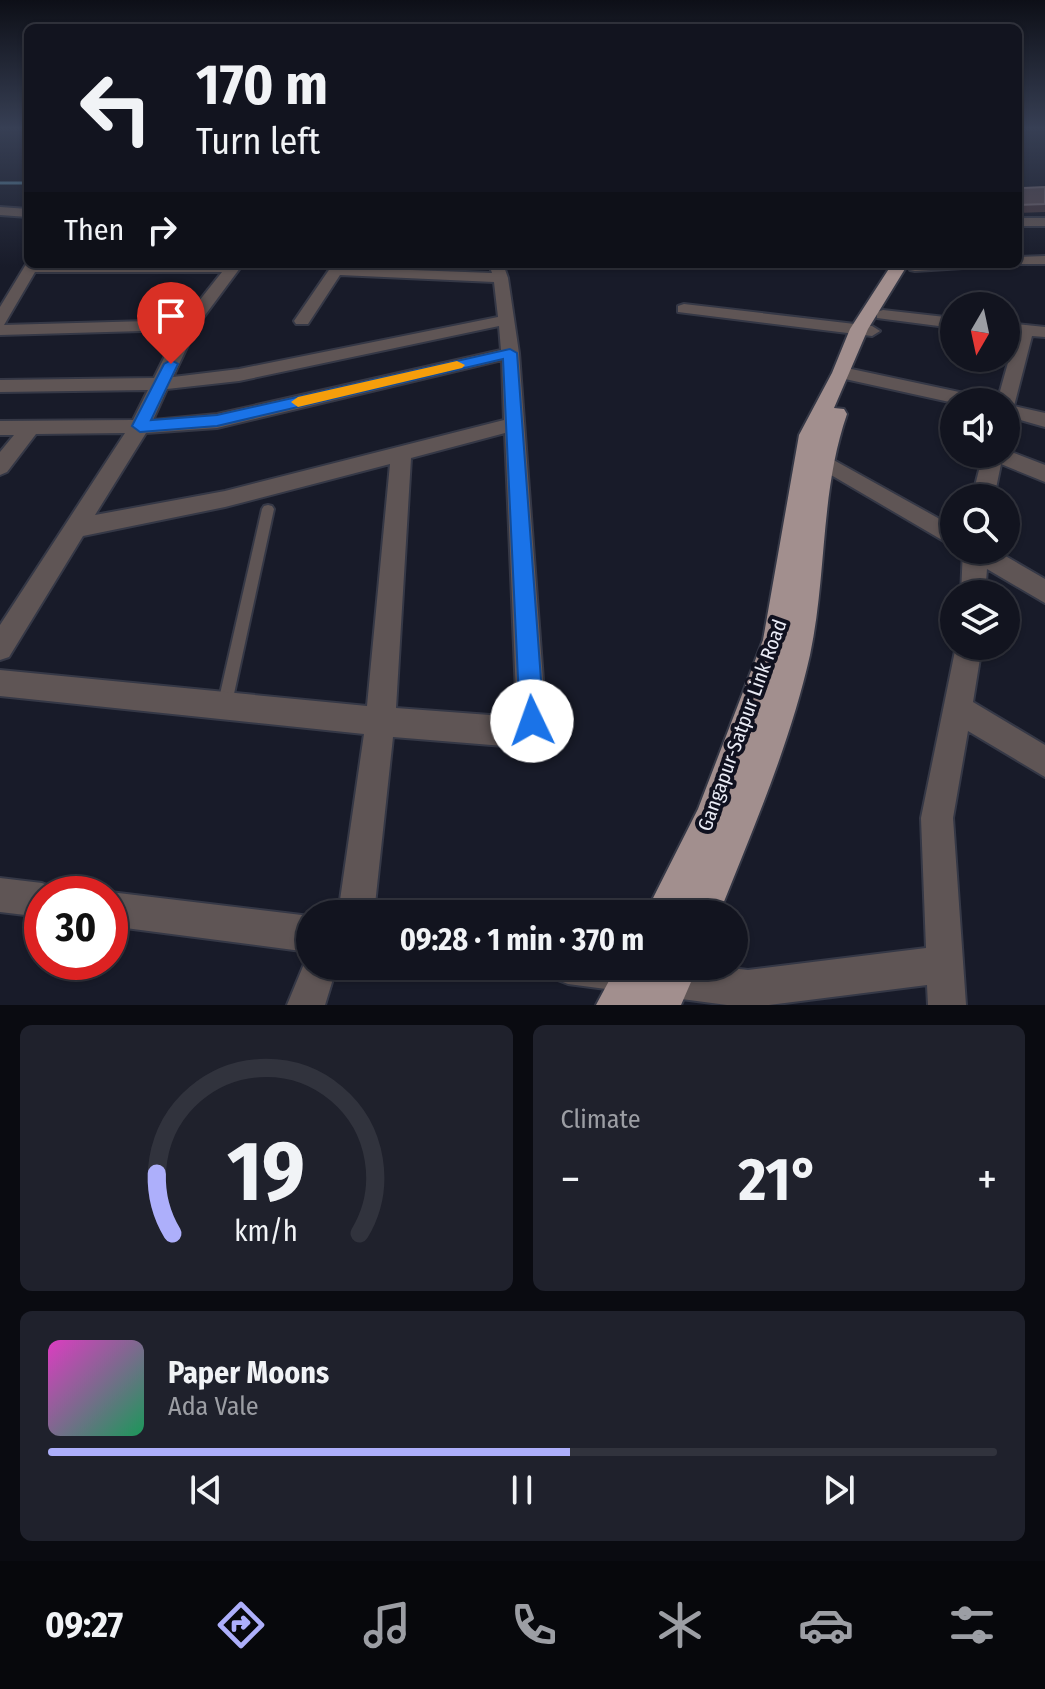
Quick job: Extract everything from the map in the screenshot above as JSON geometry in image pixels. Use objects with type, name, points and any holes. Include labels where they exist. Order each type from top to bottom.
[{"type":"main road","name":"Gangapur-Satpur Link Road","points":[[671,900],[712,818],[777,640],[786,597],[805,450],[871,325],[909,268]]},
{"type":"main road","name":"Gangapur-Satpur Link Road","points":[[706,900],[747,801],[797,649],[821,460],[847,375]]},
{"type":"street","points":[[0,211],[24,213]]},
{"type":"street","points":[[1022,222],[1045,222]]},
{"type":"street","points":[[1022,261],[1045,260]]},
{"type":"street","points":[[0,321],[13,283],[30,268]]},
{"type":"street","points":[[0,648],[140,426],[189,325],[233,268]]},
{"type":"street","points":[[0,683],[225,703],[380,724],[515,732],[526,729],[532,721],[510,353],[499,271],[336,270],[302,321]]},
{"type":"street","points":[[684,309],[871,325],[940,323]]},
{"type":"street","points":[[0,386],[162,384],[239,375],[506,320]]},
{"type":"street","points":[[0,330],[189,325]]},
{"type":"street","points":[[1020,329],[1045,332]]},
{"type":"street","points":[[1010,388],[1025,330]]},
{"type":"street","points":[[0,428],[140,426],[217,421],[510,353]]},
{"type":"street","points":[[847,375],[940,393]]},
{"type":"street","points":[[1020,414],[1045,420]]},
{"type":"street","points":[[76,528],[197,505],[401,456],[514,424]]},
{"type":"street","points":[[0,467],[30,428]]},
{"type":"street","points":[[358,900],[380,724],[401,456]]},
{"type":"street","points":[[821,460],[940,530]]},
{"type":"street","points":[[1020,464],[1045,474]]},
{"type":"street","points":[[999,564],[1045,592]]},
{"type":"street","points":[[947,1005],[937,818],[967,660]]},
{"type":"street","points":[[958,709],[1045,762]]},
{"type":"street","points":[[0,895],[24,898]]},
{"type":"street","points":[[128,911],[296,932]]},
{"type":"street","points":[[650,983],[748,989],[945,964]]},
{"type":"street","points":[[306,1005],[314,980]]},
{"type":"lane","points":[[225,703],[268,509]]},
{"type":"building","points":[[1022,186],[1045,187],[1045,204],[1022,205]]},
{"type":"waterway","points":[[0,183],[24,183]]},
{"type":"slow traffic","points":[[298,402],[457,365]]},
{"type":"route","points":[[171,364],[140,426],[217,421],[510,353],[532,721]]}]
